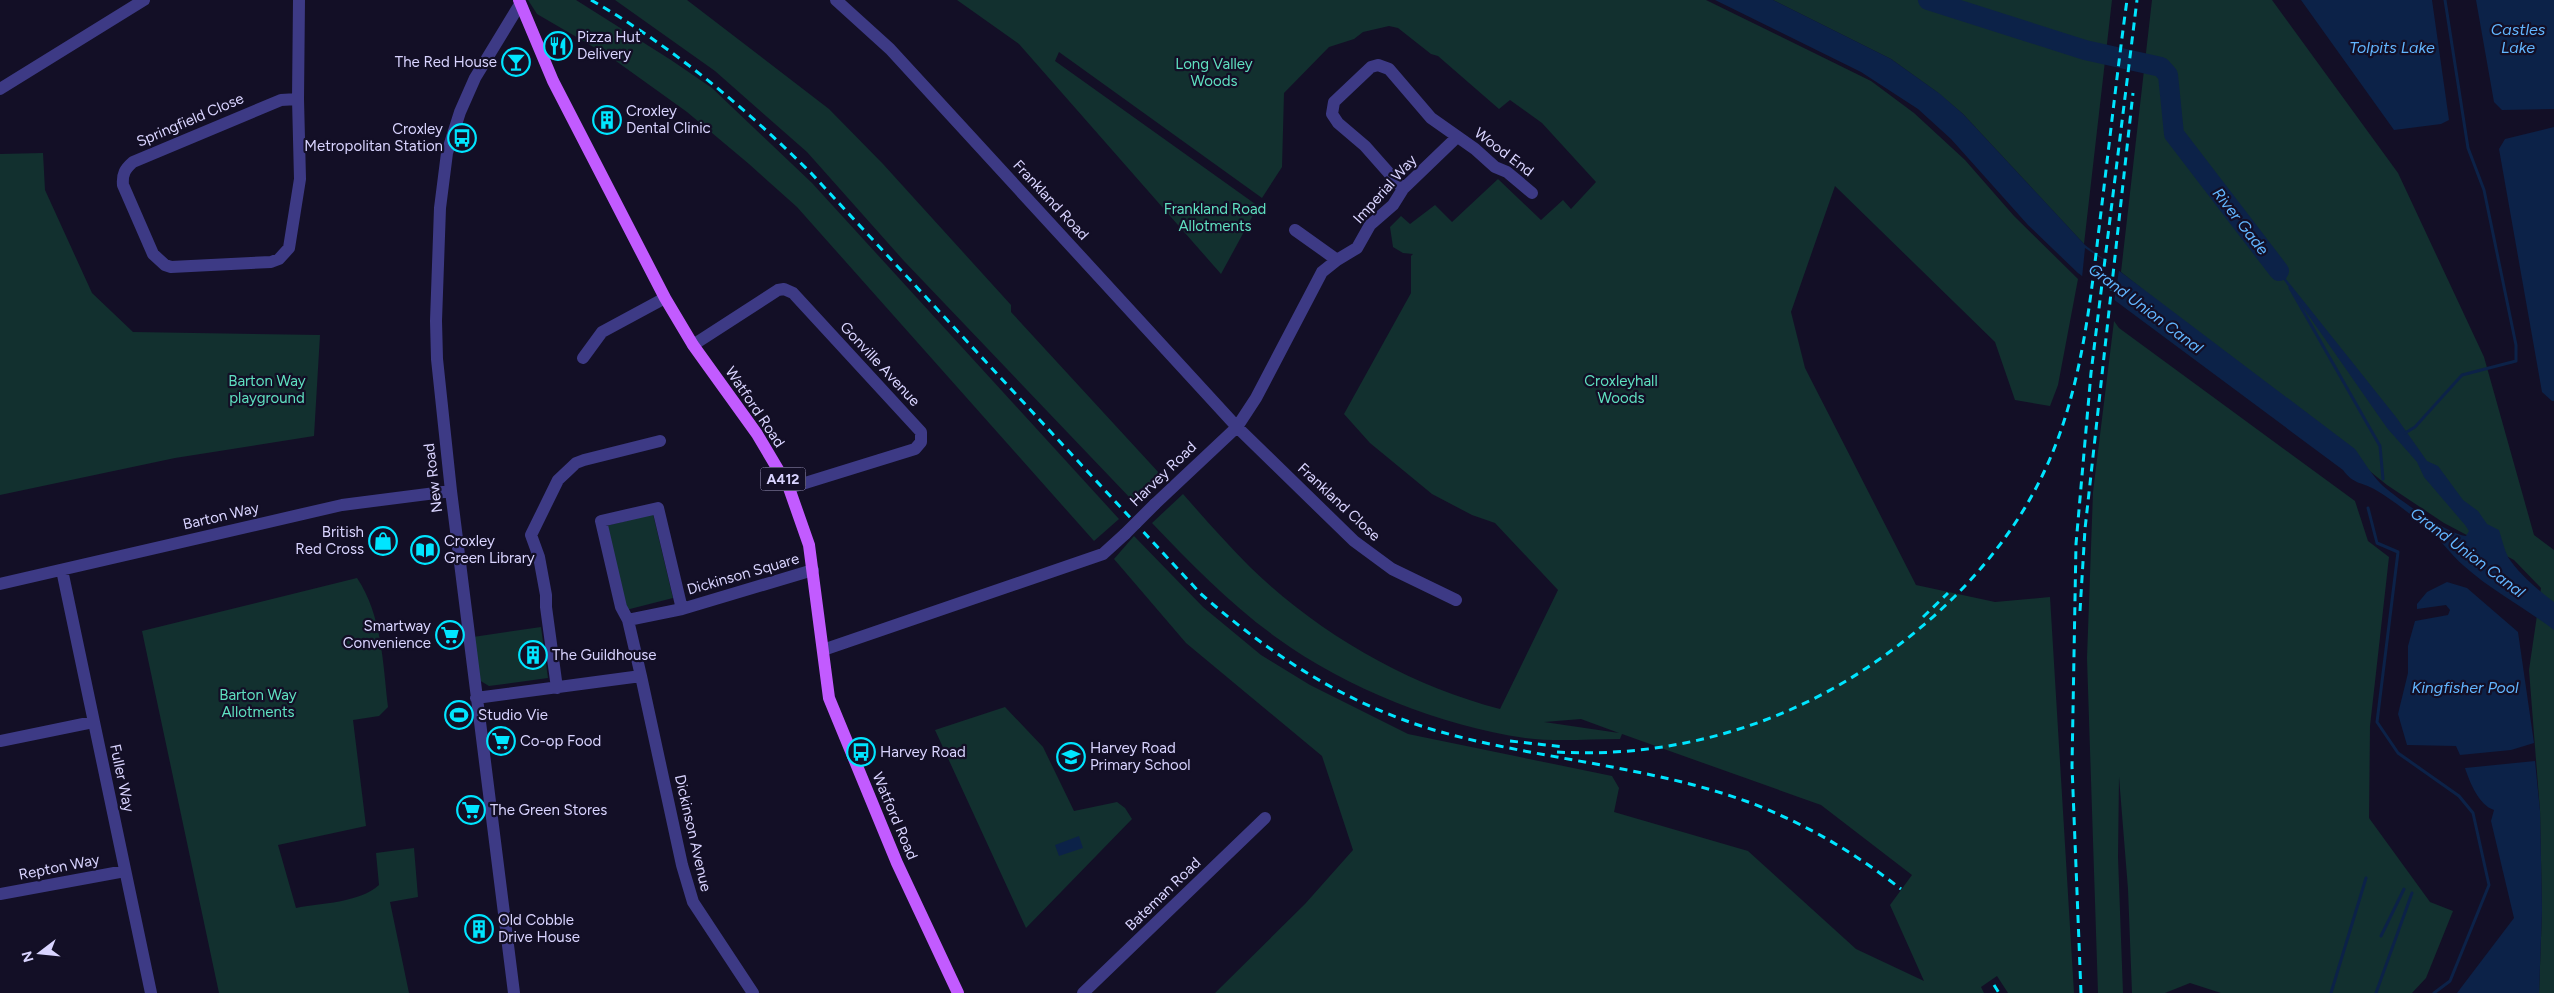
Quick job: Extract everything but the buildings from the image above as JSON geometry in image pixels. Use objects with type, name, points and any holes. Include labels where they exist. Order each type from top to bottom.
[{"type":"main road","name":"Watford Road","points":[[520,2],[553,81],[665,298],[693,345],[757,434],[789,488],[809,545],[826,687],[835,714],[897,862],[958,993]]},
{"type":"street","points":[[0,89],[144,0]]},
{"type":"street","name":"Springfield Close","points":[[298,99],[281,100],[248,113],[133,162],[126,168],[122,176],[123,184],[158,260],[171,267],[271,262],[285,254],[290,241],[300,179],[298,99],[299,0]]},
{"type":"street","name":"Frankland Road","points":[[836,0],[890,49],[1237,427]]},
{"type":"street","name":"New Road","points":[[514,993],[451,491],[437,359],[436,312],[442,179],[447,153],[467,95],[495,42],[520,2]]},
{"type":"street","name":"Wood End","points":[[1403,189],[1365,146],[1338,123],[1332,110],[1334,102],[1367,71],[1375,66],[1383,66],[1389,69],[1431,118],[1456,138],[1475,149],[1494,167],[1507,172],[1532,193]]},
{"type":"street","name":"Imperial Way","points":[[1337,260],[1357,248],[1370,225],[1393,205],[1403,189],[1456,138]]},
{"type":"street","points":[[1295,230],[1337,260]]},
{"type":"street","name":"Harvey Road","points":[[823,650],[1103,554],[1237,427],[1256,398],[1322,272],[1337,260]]},
{"type":"street","name":"Gonville Avenue","points":[[693,345],[778,290],[784,289],[793,292],[921,432],[921,442],[915,449],[789,488]]},
{"type":"street","points":[[583,358],[602,332],[665,298]]},
{"type":"street","name":"Frankland Close","points":[[1237,427],[1354,541],[1392,569],[1456,600]]},
{"type":"street","points":[[557,688],[546,595],[539,558],[531,542],[530,535],[534,525],[558,480],[576,463],[660,441]]},
{"type":"street","name":"Barton Way","points":[[0,584],[342,505],[451,491]]},
{"type":"street","name":"Dickinson Square","points":[[658,752],[628,620],[620,607],[601,521],[658,508],[682,609]]},
{"type":"street","name":"Fuller Way","points":[[62,570],[151,993]]},
{"type":"street","name":"Dickinson Square","points":[[628,620],[682,609],[813,570]]},
{"type":"street","points":[[476,698],[641,676]]},
{"type":"street","points":[[0,741],[93,722]]},
{"type":"street","name":"Dickinson Avenue","points":[[658,752],[682,865],[693,902],[754,993]]},
{"type":"street","name":"Bateman Road","points":[[1083,993],[1265,818]]},
{"type":"street","name":"Repton Way","points":[[0,894],[125,871]]},
{"type":"green space","points":[[528,0],[576,0],[712,88],[812,183],[1119,519],[1094,541],[797,207],[687,112],[609,56],[537,14]]},
{"type":"green space","points":[[615,0],[687,0],[829,109],[883,164],[1011,305],[1011,312],[1160,474],[1132,500],[904,261],[807,152],[715,71]]},
{"type":"green space","name":"Croxleyhall Woods","points":[[957,0],[1706,0],[1871,81],[1914,113],[1965,160],[2014,216],[2078,279],[2058,385],[2050,406],[2015,400],[1995,342],[1835,186],[1791,312],[1805,368],[1916,585],[1995,602],[2050,597],[2074,993],[2008,993],[1997,976],[1981,987],[1984,993],[1215,993],[1305,904],[1353,850],[1322,756],[1186,643],[1114,559],[1134,536],[1203,607],[1261,655],[1310,685],[1408,734],[1612,776],[1619,788],[1614,812],[1748,851],[1856,949],[1924,981],[1890,905],[1912,875],[1821,805],[1622,734],[1620,739],[1560,740],[1525,738],[1461,724],[1395,702],[1333,673],[1277,638],[1228,598],[1152,523],[1183,494],[1250,567],[1305,614],[1335,635],[1366,654],[1432,686],[1500,709],[1558,590],[1495,523],[1472,515],[1432,494],[1370,443],[1344,414],[1411,293],[1411,256],[1413,254],[1403,253],[1393,247],[1390,227],[1401,216],[1410,224],[1435,205],[1452,222],[1498,179],[1541,220],[1563,200],[1571,209],[1596,182],[1542,123],[1510,100],[1499,109],[1438,56],[1431,54],[1398,28],[1389,26],[1363,32],[1354,39],[1329,47],[1284,93],[1282,167],[1262,198],[1059,52],[1055,61],[1258,206],[1221,274],[1019,44]],"holes":[[[1581,719],[1619,733],[1544,722]]]},
{"type":"green space","points":[[1773,0],[2112,0],[2084,244],[1963,114],[1937,92],[1891,59]]},
{"type":"green space","points":[[2152,0],[2272,0],[2398,173],[2484,357],[2534,535],[2554,550],[2554,993],[2539,993],[2542,910],[2540,811],[2529,670],[2541,588],[2514,560],[2444,523],[2387,485],[2121,272]]},
{"type":"green space","name":"Barton Way playground","points":[[43,153],[45,190],[92,293],[133,332],[320,335],[314,436],[175,458],[0,495],[0,154]]},
{"type":"green space","points":[[2114,321],[2119,328],[2355,501],[2368,541],[2389,557],[2370,726],[2369,818],[2430,902],[2453,911],[2426,978],[2412,993],[2221,993],[2190,983],[2165,993],[2132,993],[2128,889],[2119,777],[2118,857],[2123,993],[2098,993],[2087,658],[2093,492]]},
{"type":"green space","points":[[653,514],[673,598],[626,610],[606,526]]},
{"type":"green space","name":"Barton Way Allotments","points":[[357,578],[372,608],[380,640],[388,707],[379,716],[353,720],[366,826],[278,845],[296,908],[351,899],[371,891],[379,885],[376,853],[414,848],[418,897],[390,902],[409,993],[219,993],[142,631]]},
{"type":"green space","points":[[541,627],[548,678],[489,686],[479,680],[473,637]]},
{"type":"green space","points":[[1005,707],[1043,747],[1074,811],[1117,802],[1125,808],[1132,819],[1026,928],[935,730]]},
{"type":"water","name":"Grand Union Canal","points":[[1715,0],[1773,0],[1891,59],[1940,94],[1963,114],[2085,245],[2355,449],[2377,480],[2387,490],[2448,530],[2466,536],[2469,531],[2465,525],[2424,477],[2417,462],[2387,428],[2263,250],[2396,417],[2427,461],[2438,466],[2463,500],[2478,511],[2487,524],[2499,530],[2508,557],[2512,563],[2529,581],[2554,602],[2554,630],[2475,575],[2429,529],[2400,506],[2374,489],[2350,478],[2343,470],[2078,273],[2028,225],[1951,139],[1918,109],[1861,72]]},
{"type":"water","name":"Tolpits Lake","points":[[2301,0],[2432,0],[2449,120],[2441,124],[2394,130]]},
{"type":"water","name":"Castles Lake","points":[[2476,0],[2554,0],[2554,109],[2502,110],[2494,102]]},
{"type":"water","points":[[2554,127],[2554,401],[2552,401],[2542,392],[2499,149],[2505,139]]},
{"type":"water","name":"Kingfisher Pool","points":[[2447,582],[2467,588],[2518,632],[2534,743],[2511,750],[2460,755],[2456,746],[2407,745],[2398,714],[2408,673],[2408,646],[2415,621],[2448,615],[2450,610],[2446,605],[2417,609],[2417,604],[2427,592]]},
{"type":"water","points":[[2535,761],[2540,811],[2542,910],[2539,993],[2457,993],[2514,918],[2491,821],[2494,810],[2484,803],[2472,787],[2465,768]]},
{"type":"water","points":[[1079,836],[1083,848],[1059,856],[1055,845]]},
{"type":"pier","points":[[2085,248],[2119,270],[2114,303],[2082,278]]},
{"type":"waterway","name":"River Gade","points":[[1928,0],[2085,50],[2161,67],[2168,75],[2174,134],[2279,271]]},
{"type":"waterway","points":[[2405,433],[2415,427],[2462,375],[2516,361],[2516,345],[2484,190],[2468,148],[2445,0]]},
{"type":"waterway","points":[[2290,288],[2380,446],[2383,479]]},
{"type":"waterway","points":[[2368,508],[2377,543],[2398,552],[2377,722],[2398,753],[2459,796],[2473,813],[2489,885],[2450,981],[2434,993]]},
{"type":"waterway","points":[[2331,993],[2366,878]]},
{"type":"waterway","points":[[2381,936],[2404,889]]},
{"type":"waterway","points":[[2376,993],[2412,893]]},
{"type":"railway","points":[[591,0],[651,38],[707,79],[786,149],[811,173],[1201,594],[1282,657],[1310,675],[1369,706],[1434,730],[1513,749],[1673,780],[1751,803],[1791,820],[1829,840],[1866,863],[1901,889]]},
{"type":"railway","points":[[1557,752],[1634,751],[1709,738],[1746,727],[1817,697],[1881,658],[1936,614],[1962,589],[2008,534],[2027,504],[2057,442],[2067,412],[2082,349],[2088,317],[2127,0]]},
{"type":"railway","points":[[2081,993],[2072,766],[2076,544],[2091,373],[2137,0]]},
{"type":"railway","points":[[2080,611],[2085,529],[2133,93]]},
{"type":"railway","points":[[1923,617],[1948,593]]},
{"type":"railway","points":[[1510,741],[1565,747]]},
{"type":"railway","points":[[1994,985],[1999,993]]},
{"type":"place","name":"Pizza Hut Delivery","points":[[558,46]]},
{"type":"place","name":"The Red House","points":[[516,62]]},
{"type":"place","name":"Croxley Dental Clinic","points":[[607,120]]},
{"type":"place","name":"Croxley Metropolitan Station","points":[[462,138]]},
{"type":"place","name":"British Red Cross","points":[[383,541]]},
{"type":"place","name":"Croxley Green Library","points":[[425,550]]},
{"type":"place","name":"Smartway Convenience","points":[[450,635]]},
{"type":"place","name":"The Guildhouse","points":[[533,655]]},
{"type":"place","name":"Studio Vie","points":[[459,715]]},
{"type":"place","name":"Co-op Food","points":[[501,741]]},
{"type":"place","name":"Harvey Road","points":[[861,752]]},
{"type":"place","name":"Harvey Road Primary School","points":[[1071,757]]},
{"type":"place","name":"The Green Stores","points":[[471,810]]},
{"type":"place","name":"Old Cobble Drive House","points":[[479,929]]},
{"type":"park label","name":"Long Valley Woods","points":[[1214,72]]},
{"type":"park label","name":"Frankland Road Allotments","points":[[1215,218]]}]
